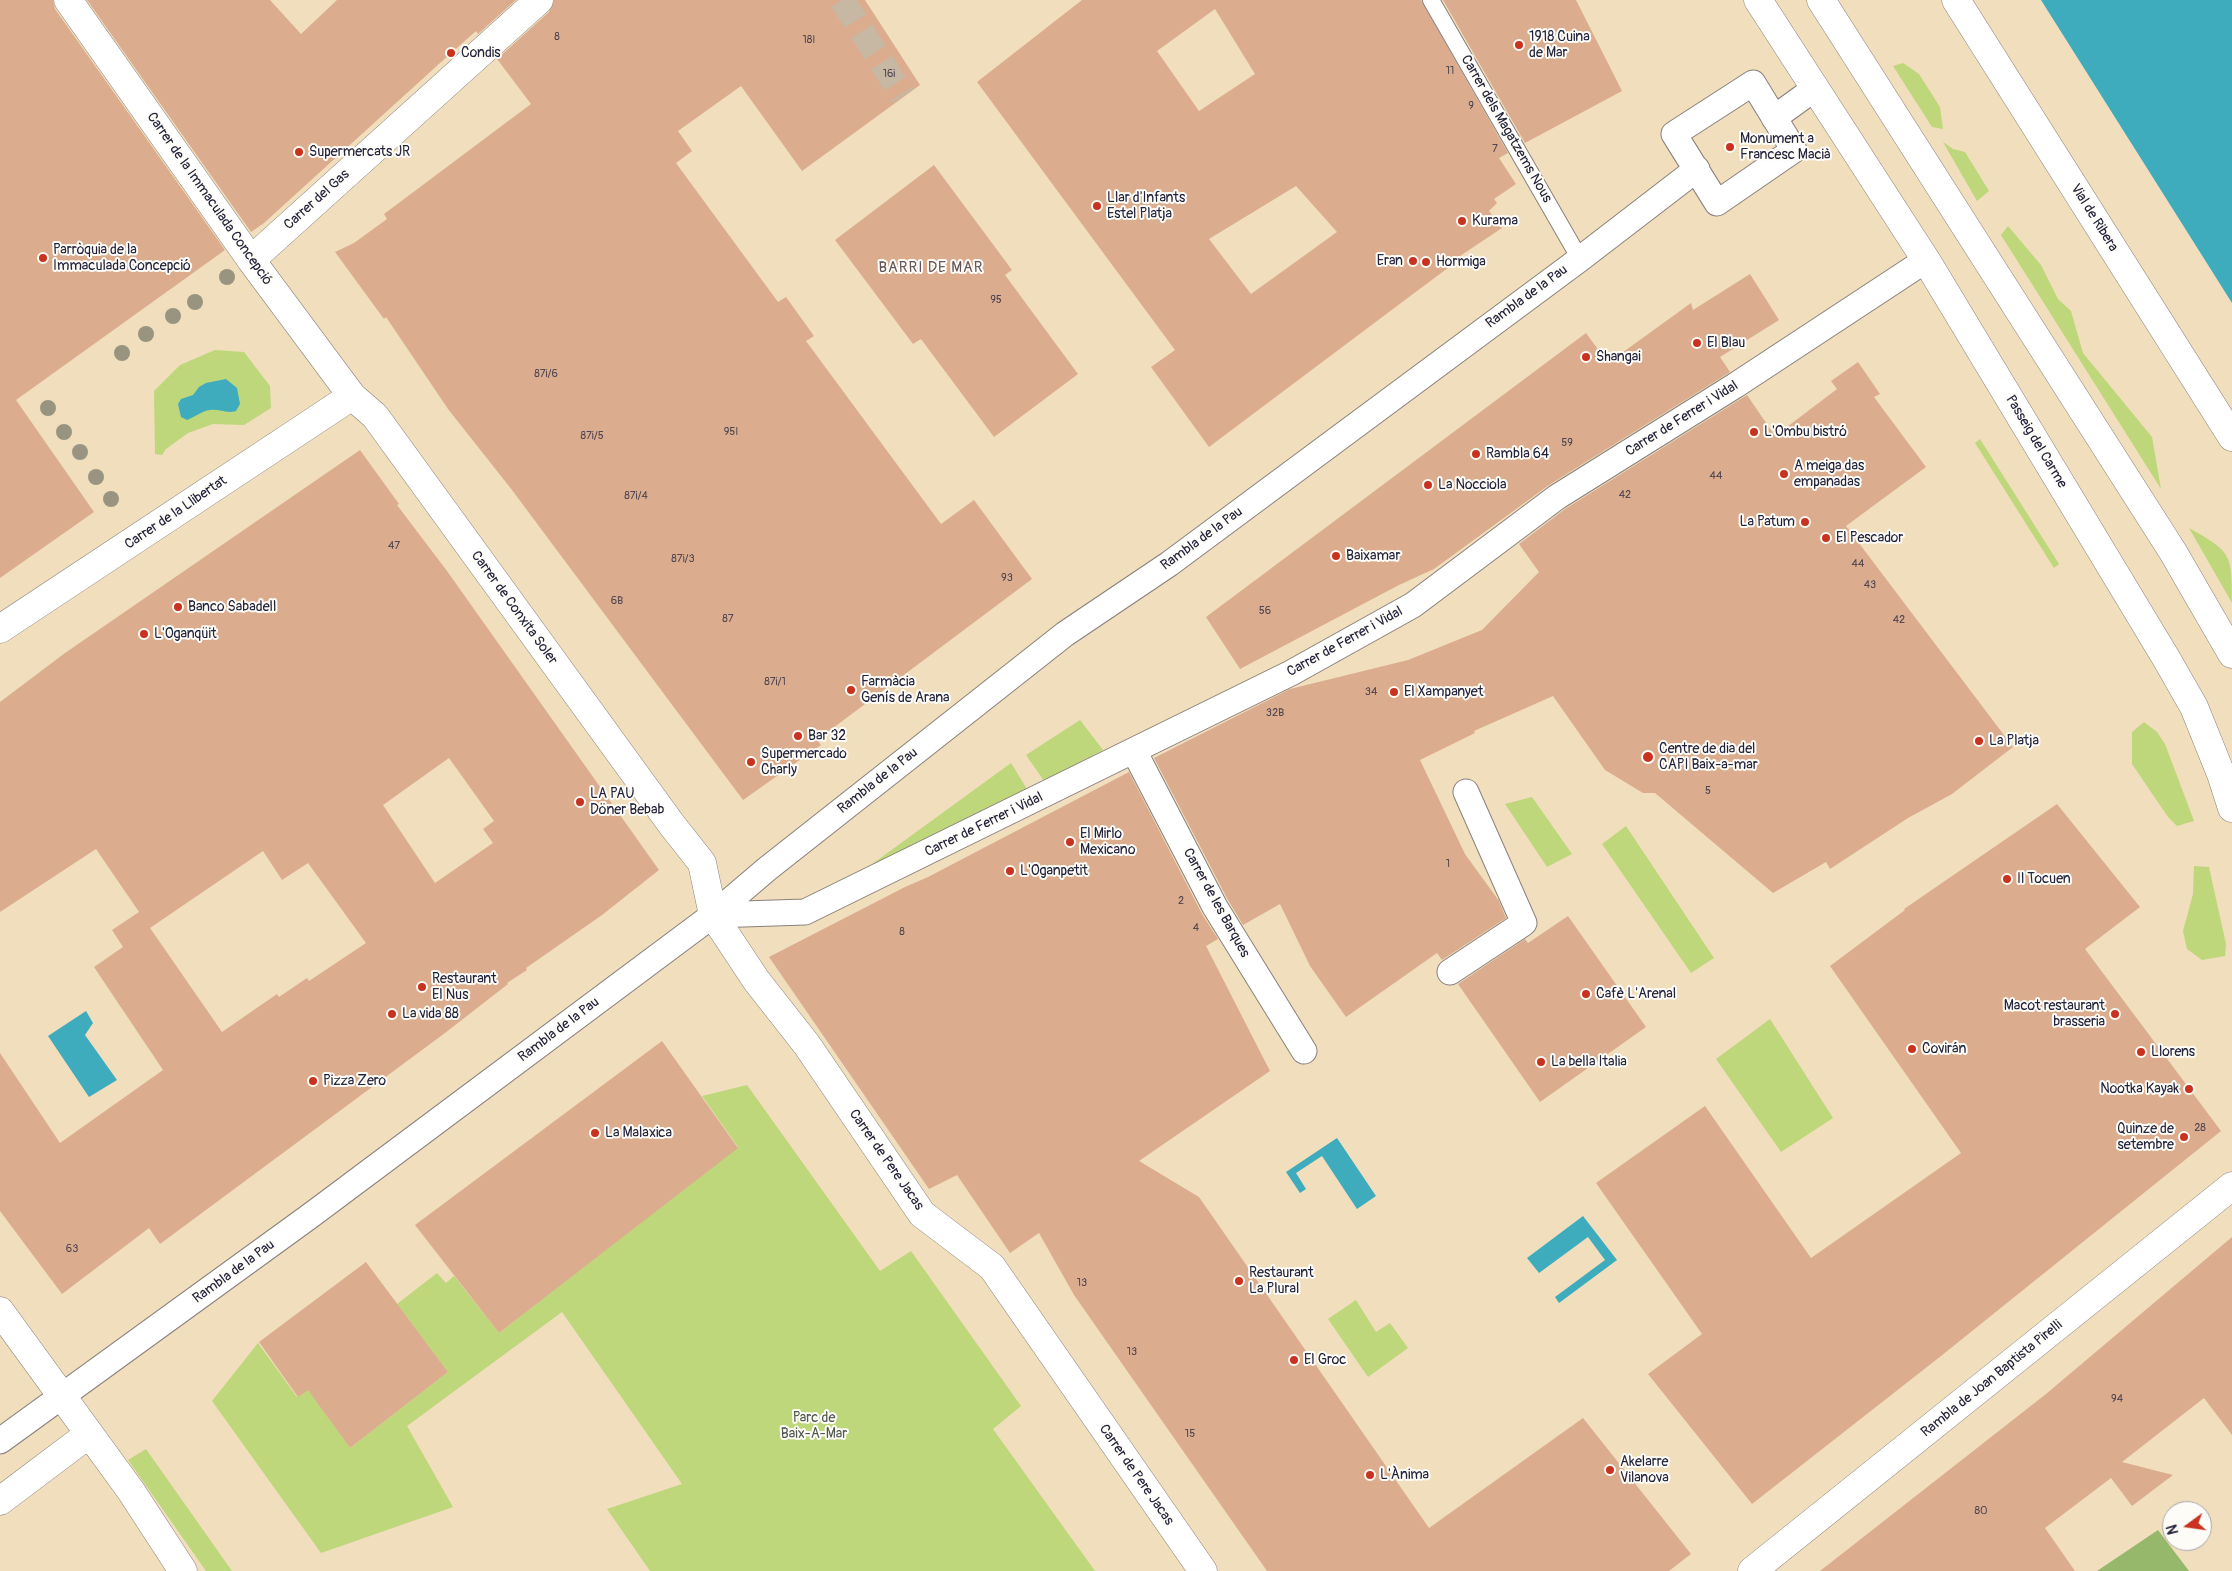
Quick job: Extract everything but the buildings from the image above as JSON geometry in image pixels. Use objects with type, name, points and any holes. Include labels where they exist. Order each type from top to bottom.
[{"type":"street","name":"Carrer de la Immaculada Concepció","points":[[68,0],[251,260],[352,396]]},
{"type":"street","name":"Carrer del Gas","points":[[251,260],[539,0]]},
{"type":"street","name":"Passeig del Carme","points":[[1758,0],[1926,260],[2194,707],[2221,774],[2232,808]]},
{"type":"street","points":[[1821,0],[2173,552],[2232,654]]},
{"type":"street","name":"Vial de Ribera","points":[[1956,0],[2232,436]]},
{"type":"street","points":[[1752,84],[1774,118],[1794,150],[1717,203],[1674,134],[1752,84]]},
{"type":"street","points":[[1774,118],[1814,89]]},
{"type":"street","name":"Rambla de la Pau","points":[[0,1441],[310,1216],[713,915],[767,869],[1065,634],[1169,564],[1580,259],[1697,169]]},
{"type":"street","name":"Carrer de Ferrer i Vidal","points":[[713,915],[805,912],[1134,752],[1291,672],[1413,605],[1558,497],[1736,385],[1926,260]]},
{"type":"street","name":"Carrer de la Llibertat","points":[[0,630],[352,396]]},
{"type":"street","name":"Carrer de Conxita Soler","points":[[352,396],[375,416],[672,825]]},
{"type":"street","name":"Carrer de les Barques","points":[[1134,752],[1215,907],[1304,1051]]},
{"type":"street","points":[[1450,972],[1524,922],[1466,792]]},
{"type":"street","name":"Carrer de Pere Jacas","points":[[672,825],[702,862],[713,915],[756,980],[797,1031],[922,1214],[992,1267],[1203,1571]]},
{"type":"street","name":"Rambla de Joan Baptista Pirelli","points":[[1759,1569],[2232,1186]]},
{"type":"street","points":[[0,1311],[89,1434],[183,1571]]},
{"type":"street","points":[[0,1501],[89,1434]]},
{"type":"lane","name":"Carrer dels Magatzems Nous","points":[[1431,0],[1580,259]]},
{"type":"green space","points":[[1903,63],[1919,74],[1940,107],[1943,129],[1932,127],[1893,66]]},
{"type":"green space","points":[[1943,142],[1953,149],[1965,152],[1989,191],[1977,201]]},
{"type":"green space","points":[[2008,226],[2041,265],[2058,299],[2071,311],[2083,353],[2152,437],[2161,489],[2001,235]]},
{"type":"green space","points":[[215,350],[244,352],[270,386],[271,408],[244,425],[213,424],[188,433],[166,449],[162,455],[155,454],[154,391],[180,365]]},
{"type":"green space","points":[[1980,439],[2059,564],[2054,568],[1975,443]]},
{"type":"green space","points":[[2189,528],[2214,543],[2227,556],[2230,564],[2232,603]]},
{"type":"green space","points":[[1080,720],[1103,750],[1044,781],[1026,755]]},
{"type":"green space","points":[[2144,722],[2157,732],[2165,744],[2194,821],[2177,826],[2168,817],[2132,764],[2132,732]]},
{"type":"green space","points":[[1011,763],[1027,789],[864,870]]},
{"type":"green space","points":[[1532,797],[1572,854],[1547,867],[1505,804]]},
{"type":"green space","points":[[1626,826],[1714,958],[1691,973],[1602,844]]},
{"type":"green space","points":[[2194,866],[2209,867],[2226,944],[2225,956],[2202,960],[2187,949],[2183,931],[2193,894]]},
{"type":"green space","points":[[1770,1019],[1833,1118],[1781,1152],[1716,1059]]},
{"type":"green space","name":"Parc de Baix-A-Mar","points":[[747,1085],[880,1271],[911,1251],[1021,1406],[993,1429],[1095,1571],[650,1571],[607,1509],[682,1484],[562,1312],[407,1426],[453,1507],[321,1553],[212,1401],[258,1343],[297,1397],[308,1389],[350,1448],[448,1372],[397,1304],[437,1273],[446,1283],[454,1276],[499,1333],[738,1147],[702,1096]]},
{"type":"green space","points":[[1356,1300],[1376,1332],[1390,1323],[1408,1348],[1368,1377],[1328,1319]]},
{"type":"green space","points":[[146,1449],[232,1571],[206,1571],[128,1460]]},
{"type":"green space","points":[[2158,1530],[2162,1535],[2162,1551],[2174,1551],[2189,1571],[2097,1571]]},
{"type":"water","points":[[2041,0],[2232,0],[2232,303]]},
{"type":"water","points":[[226,379],[237,388],[240,404],[236,411],[210,410],[187,420],[181,417],[178,404],[181,399],[193,395],[199,387],[206,383]]},
{"type":"water","points":[[86,1011],[93,1023],[85,1035],[117,1080],[89,1097],[48,1036]]},
{"type":"water","points":[[1337,1138],[1376,1196],[1357,1209],[1322,1156],[1296,1173],[1306,1189],[1300,1193],[1286,1172]]},
{"type":"water","points":[[1583,1216],[1617,1260],[1559,1303],[1555,1297],[1605,1260],[1588,1237],[1539,1273],[1527,1258]]},
{"type":"tunnel","points":[[842,0],[903,96]]},
{"type":"place","name":"1918 Cuina de Mar","points":[[1519,45]]},
{"type":"place","name":"Condis","points":[[451,53]]},
{"type":"place","name":"Monument a Francesc Macià","points":[[1730,147]]},
{"type":"place","name":"Supermercats JR","points":[[299,152]]},
{"type":"place","name":"Llar d'Infants Estel Platja","points":[[1097,206]]},
{"type":"place","name":"Kurama","points":[[1462,221]]},
{"type":"place","name":"Parròquia de la Immaculada Concepció","points":[[43,258]]},
{"type":"place","name":"Eran","points":[[1413,261]]},
{"type":"place","name":"Hormiga","points":[[1426,262]]},
{"type":"place","name":"El Blau","points":[[1697,343]]},
{"type":"place","name":"Shangai","points":[[1586,357]]},
{"type":"place","name":"L'Ombu bistró","points":[[1754,432]]},
{"type":"place","name":"Rambla 64","points":[[1476,454]]},
{"type":"place","name":"A meiga das empanadas","points":[[1784,474]]},
{"type":"place","name":"La Nocciola","points":[[1428,485]]},
{"type":"place","name":"La Patum","points":[[1805,522]]},
{"type":"place","name":"El Pescador","points":[[1826,538]]},
{"type":"place","name":"Baixamar","points":[[1336,556]]},
{"type":"place","name":"Banco Sabadell","points":[[178,607]]},
{"type":"place","name":"L'Oganqüit","points":[[144,634]]},
{"type":"place","name":"Farmàcia Genís de Arana","points":[[851,690]]},
{"type":"place","name":"El Xampanyet","points":[[1394,692]]},
{"type":"place","name":"Bar 32","points":[[798,736]]},
{"type":"place","name":"La Platja","points":[[1979,741]]},
{"type":"place","name":"Centre de dia del CAPI Baix-a-mar","points":[[1648,757]]},
{"type":"place","name":"Supermercado Charly","points":[[751,762]]},
{"type":"place","name":"LA PAU Döner Bebab","points":[[580,802]]},
{"type":"place","name":"El Mirlo Mexicano","points":[[1070,842]]},
{"type":"place","name":"L'Oganpetit","points":[[1010,871]]},
{"type":"place","name":"Il Tocuen","points":[[2007,879]]},
{"type":"place","name":"Restaurant El Nus","points":[[422,987]]},
{"type":"place","name":"Cafè L'Arenal","points":[[1586,994]]},
{"type":"place","name":"La vida 88","points":[[392,1014]]},
{"type":"place","name":"Macot restaurant brasseria","points":[[2115,1014]]},
{"type":"place","name":"Covirán","points":[[1912,1049]]},
{"type":"place","name":"Llorens","points":[[2141,1052]]},
{"type":"place","name":"La bella Italia","points":[[1541,1062]]},
{"type":"place","name":"Pizza Zero","points":[[313,1081]]},
{"type":"place","name":"Nootka Kayak","points":[[2189,1089]]},
{"type":"place","name":"La Malaxica","points":[[595,1133]]},
{"type":"place","name":"Quinze de setembre","points":[[2184,1137]]},
{"type":"place","name":"Restaurant La Plural","points":[[1239,1281]]},
{"type":"place","name":"El Groc","points":[[1294,1360]]},
{"type":"place","name":"Akelarre Vilanova","points":[[1610,1470]]},
{"type":"place","name":"L'Ànima","points":[[1370,1475]]},
{"type":"district","name":"BARRI DE MAR","points":[[931,268]]}]
